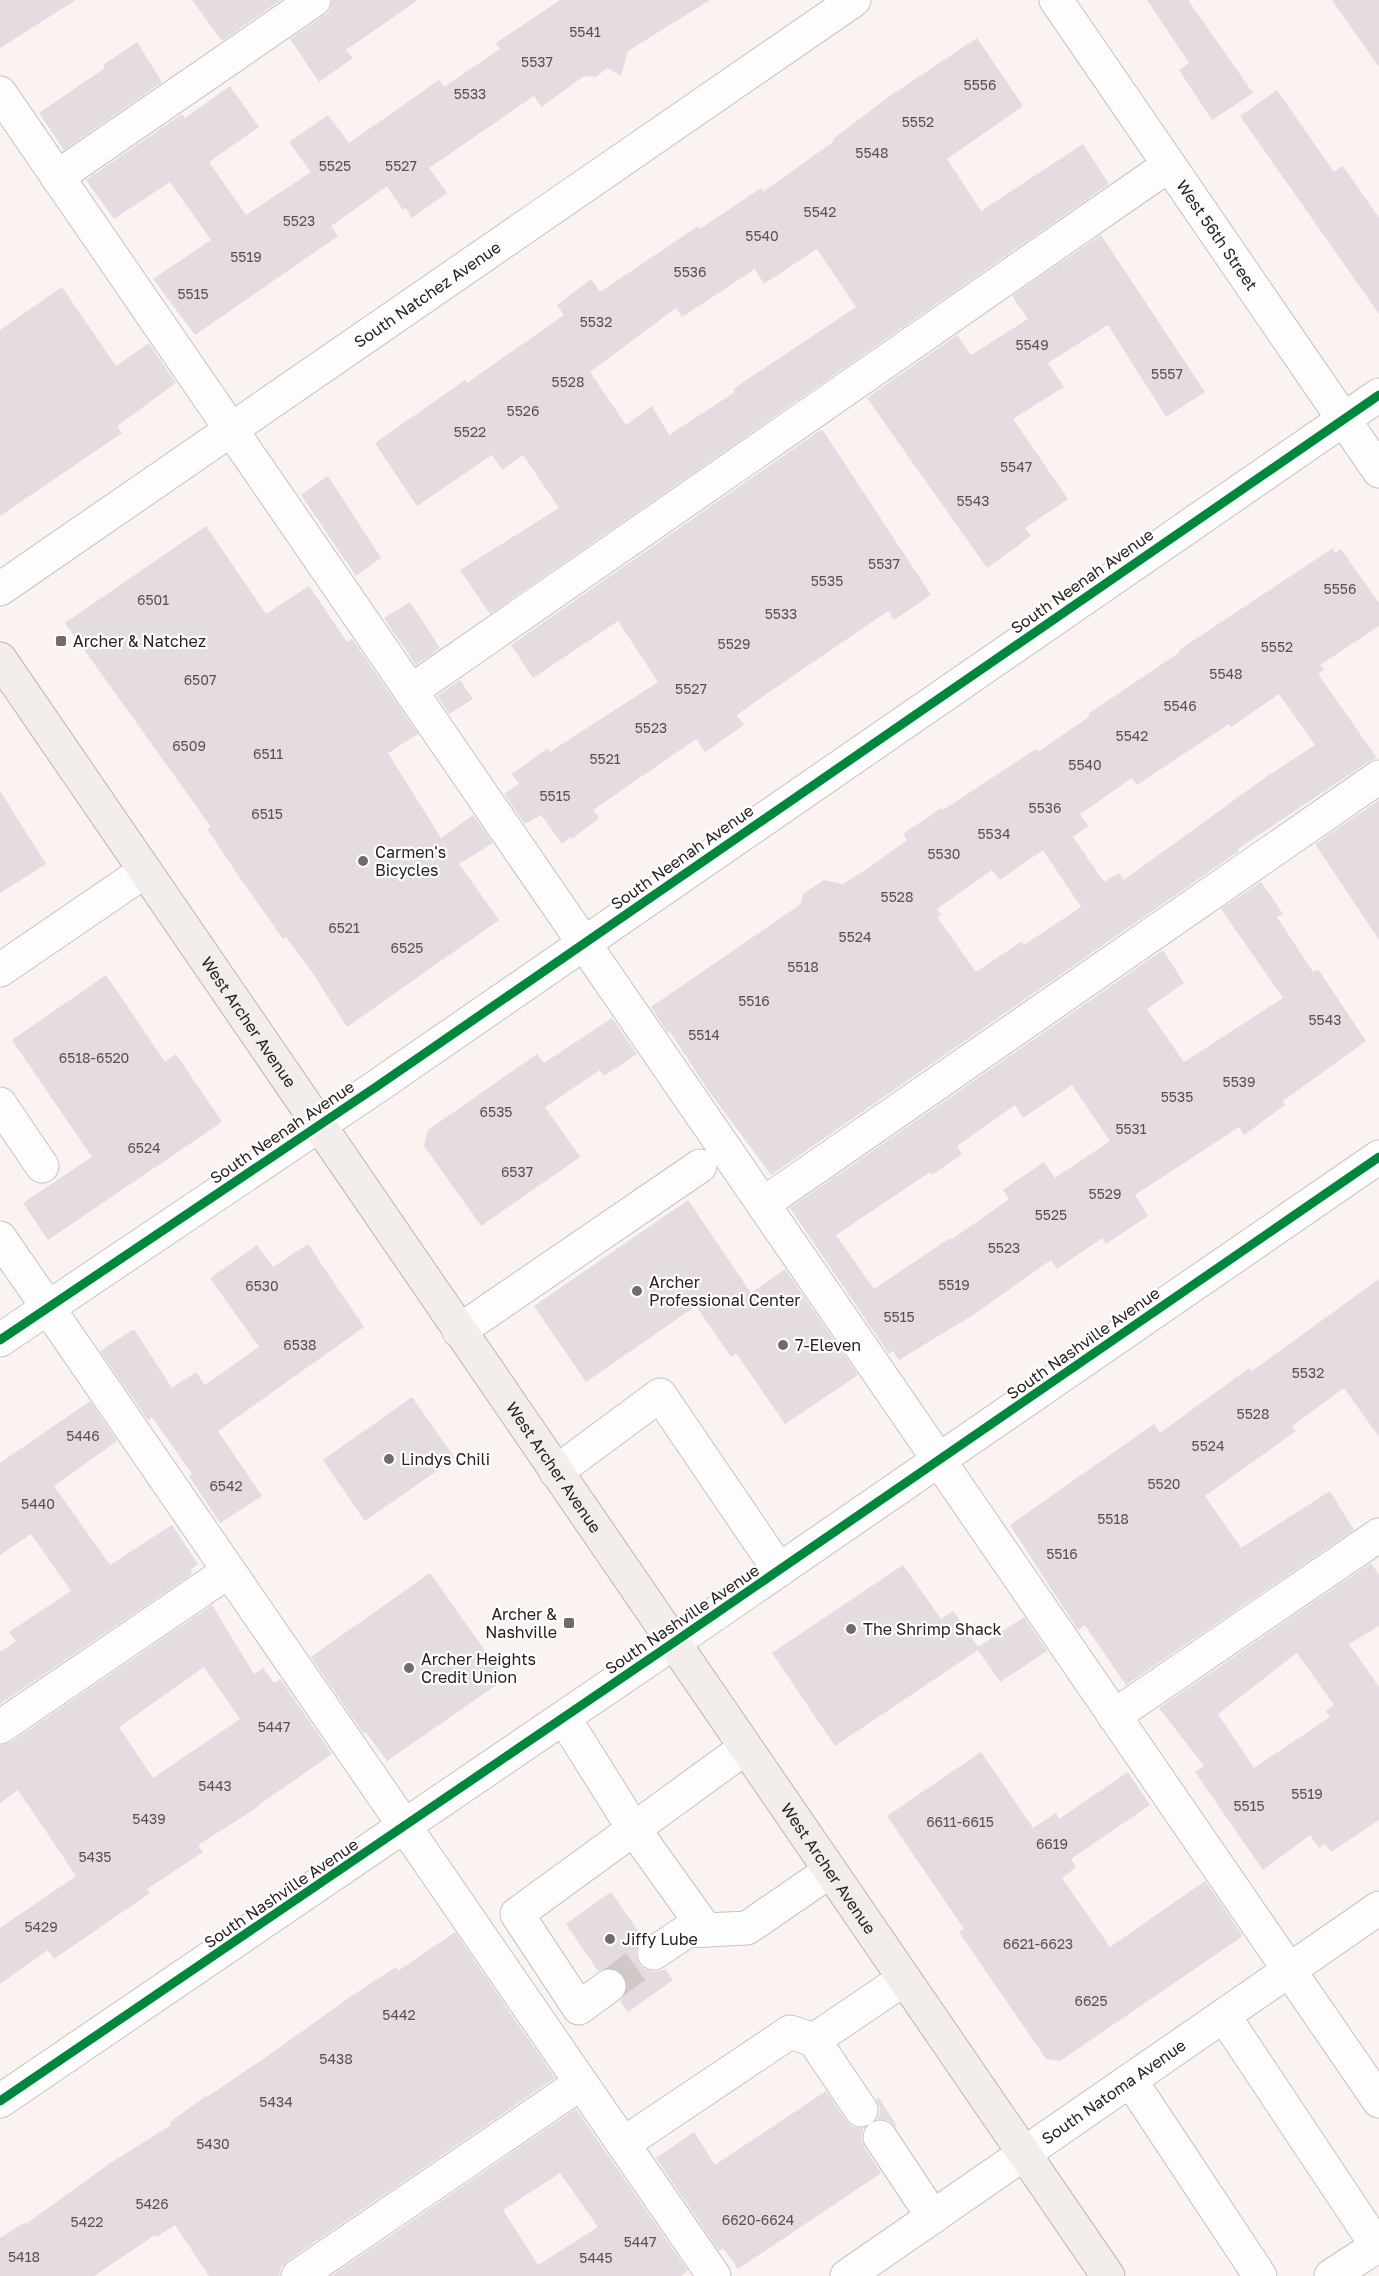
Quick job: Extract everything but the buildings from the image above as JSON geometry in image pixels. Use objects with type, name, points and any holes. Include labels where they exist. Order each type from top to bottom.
[{"type":"main road","name":"West Archer Avenue","points":[[0,659],[1108,2276]]},
{"type":"street","points":[[57,177],[314,0]]},
{"type":"street","name":"South Natchez Avenue","points":[[0,589],[854,0]]},
{"type":"street","name":"West 56th Street","points":[[1056,0],[1379,471]]},
{"type":"street","points":[[0,93],[1379,2101]]},
{"type":"street","points":[[411,691],[1169,165]]},
{"type":"street","name":"South Neenah Avenue","points":[[0,1340],[319,1126],[1379,395]]},
{"type":"street","points":[[763,1204],[1379,777]]},
{"type":"street","points":[[0,969],[145,871]]},
{"type":"street","points":[[0,1104],[42,1166]]},
{"type":"street","name":"South Nashville Avenue","points":[[0,2101],[405,1827],[1379,1157]]},
{"type":"street","points":[[459,1331],[700,1166]]},
{"type":"street","points":[[0,1238],[714,2276]]},
{"type":"street","points":[[556,1472],[660,1395],[779,1570]]},
{"type":"street","points":[[1114,1716],[1379,1535]]},
{"type":"street","points":[[0,1727],[229,1571]]},
{"type":"street","points":[[564,1718],[633,1828],[706,1930]]},
{"type":"street","points":[[609,1986],[579,2008],[517,1914],[745,1748]]},
{"type":"street","points":[[654,1953],[687,1932],[747,1928],[830,1871]]},
{"type":"street","name":"South Natoma Avenue","points":[[847,2276],[1379,1908]]},
{"type":"street","points":[[814,2040],[904,1979]]},
{"type":"street","points":[[1224,2016],[1377,2246],[1331,2276]]},
{"type":"street","points":[[623,2144],[790,2032],[814,2040],[861,2110]]},
{"type":"street","points":[[1131,2081],[1260,2276]]},
{"type":"street","points":[[298,2276],[581,2083]]},
{"type":"street","points":[[880,2137],[933,2217]]},
{"type":"tunnel","points":[[609,1986],[654,1953]]},
{"type":"cycle path","points":[[0,1340],[376,1087],[1379,395]]},
{"type":"cycle path","points":[[0,2101],[673,1643],[1379,1157]]},
{"type":"place","name":"Archer & Natchez","points":[[61,641]]},
{"type":"place","name":"Carmen's Bicycles","points":[[363,861]]},
{"type":"place","name":"Archer Professional Center","points":[[637,1291]]},
{"type":"place","name":"7-Eleven","points":[[783,1345]]},
{"type":"place","name":"Lindys Chili","points":[[389,1459]]},
{"type":"place","name":"Archer & Nashville","points":[[569,1623]]},
{"type":"place","name":"The Shrimp Shack","points":[[851,1629]]},
{"type":"place","name":"Archer Heights Credit Union","points":[[409,1668]]},
{"type":"place","name":"Jiffy Lube","points":[[610,1939]]}]
